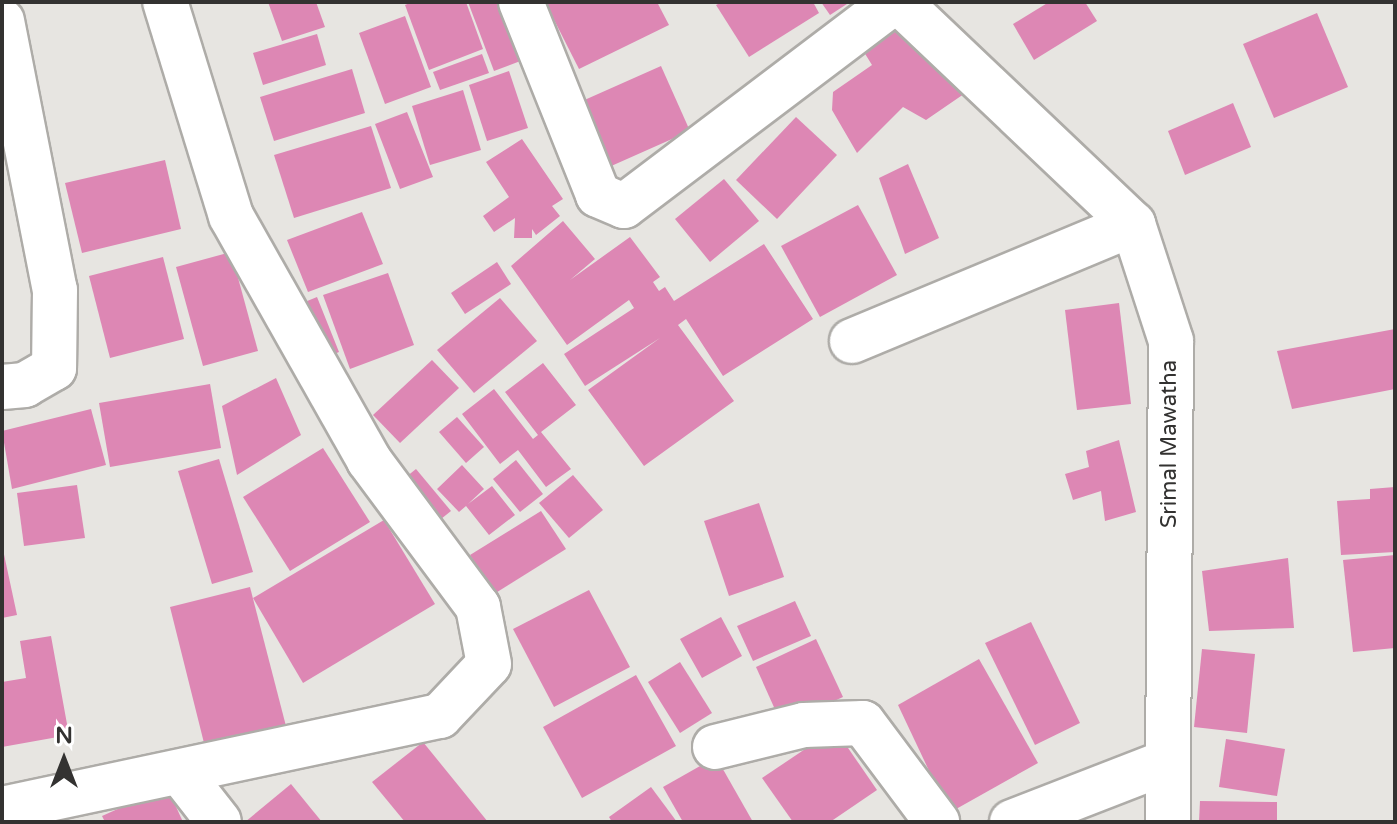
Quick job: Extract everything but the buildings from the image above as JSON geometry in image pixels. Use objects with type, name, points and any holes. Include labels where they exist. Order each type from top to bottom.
[{"type":"street","points":[[2,809],[440,716],[489,664],[478,607],[369,460],[231,216],[165,2]]},
{"type":"street","points":[[521,2],[598,195],[624,206],[897,2]]},
{"type":"street","name":"Srimal Mawatha","points":[[897,2],[1133,224],[1171,341],[1168,822]]},
{"type":"street","points":[[2,21],[55,290],[54,368],[25,385],[2,387]]},
{"type":"street","points":[[852,341],[1133,224]]},
{"type":"street","points":[[715,747],[804,725],[863,723],[937,822]]},
{"type":"street","points":[[1012,822],[1167,762]]},
{"type":"street","points":[[180,772],[219,822]]}]
